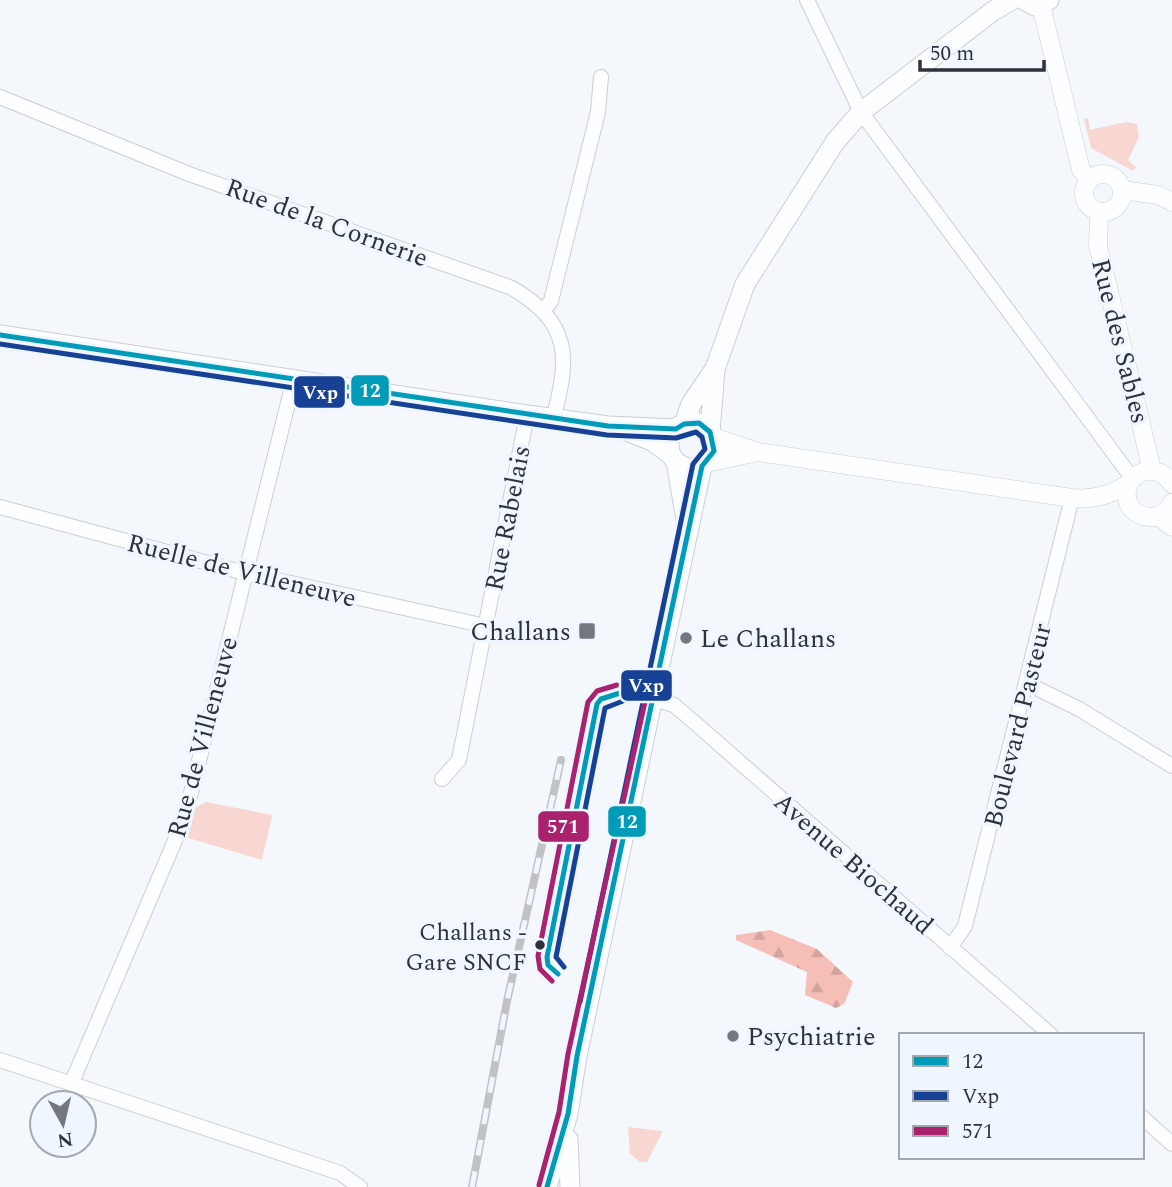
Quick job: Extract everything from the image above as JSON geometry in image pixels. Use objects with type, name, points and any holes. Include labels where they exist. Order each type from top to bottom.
[{"type":"main road","points":[[688,542],[685,504],[669,440],[715,369],[744,284],[835,142],[861,112],[993,10],[1012,0]]},
{"type":"main road","points":[[0,335],[553,419],[613,426],[680,426],[699,423],[712,435]]},
{"type":"main road","points":[[547,1187],[568,1114],[577,1056],[704,464],[714,451],[712,435],[715,369]]},
{"type":"main road","points":[[613,426],[643,436],[688,468],[704,464]]},
{"type":"main road","points":[[568,1114],[570,1187]]},
{"type":"street","points":[[807,0],[861,112],[1130,481]]},
{"type":"street","points":[[1038,2],[1081,170],[1090,180]]},
{"type":"street","points":[[544,310],[551,301],[595,125],[601,77]]},
{"type":"street","name":"Rue de la Cornerie","points":[[0,97],[189,174],[512,288],[544,310],[555,327],[563,350],[564,374],[553,419]]},
{"type":"street","points":[[1122,190],[1116,207],[1099,212],[1086,201],[1085,190],[1090,180],[1101,174],[1112,176],[1122,190],[1158,195],[1172,202]]},
{"type":"street","name":"Rue des Sables","points":[[1099,212],[1098,246],[1152,470]]},
{"type":"street","name":"Rue de Villeneuve","points":[[72,1082],[185,817],[294,379]]},
{"type":"street","name":"Rue Rabelais","points":[[442,779],[459,760],[527,415]]},
{"type":"street","points":[[712,435],[758,452],[1080,499],[1099,506],[1130,507],[1143,516],[1165,522],[1172,503]]},
{"type":"street","points":[[704,464],[758,452]]},
{"type":"street","points":[[1080,499],[1115,492],[1141,471],[1152,470],[1167,476],[1172,484]]},
{"type":"street","points":[[1130,481],[1126,492],[1130,507]]},
{"type":"street","name":"Boulevard Pasteur","points":[[950,947],[965,926],[1028,684],[1080,499]]},
{"type":"street","name":"Ruelle de Villeneuve","points":[[0,508],[245,573],[486,626]]},
{"type":"street","points":[[1028,684],[1079,709],[1172,766]]},
{"type":"street","name":"Avenue Biochaud","points":[[654,699],[674,705],[687,716],[1049,1033]]},
{"type":"street","points":[[0,1060],[340,1173],[360,1187]]},
{"type":"street","points":[[1144,1119],[1172,1144]]},
{"type":"shaded area","points":[[1088,118],[1090,130],[1126,122],[1137,124],[1139,137],[1128,160],[1136,167],[1133,171],[1091,148],[1084,119]]},
{"type":"shaded area","points":[[206,802],[272,815],[262,860],[182,836],[191,810]]},
{"type":"shaded area","points":[[628,1127],[663,1131],[647,1162],[640,1162],[630,1154]]},
{"type":"green space","points":[[770,930],[817,949],[853,982],[844,1004],[836,1008],[805,995],[807,972],[736,940],[736,935]]},
{"type":"railway","points":[[472,1187],[507,1001],[561,760]]},
{"type":"transit line","name":"12","points":[[0,335],[608,426],[676,429],[684,424],[699,423],[710,432],[714,451],[702,466],[577,1056],[568,1114],[547,1187]]},
{"type":"transit line","name":"Vxp","points":[[0,344],[607,435],[676,438],[696,432],[702,437],[705,449],[693,464],[580,1002]]},
{"type":"transit line","name":"571","points":[[552,981],[540,969],[538,956],[588,702],[597,691],[617,685]]},
{"type":"transit line","name":"12","points":[[558,974],[548,965],[547,957],[597,704],[601,699],[620,693]]},
{"type":"transit line","name":"571","points":[[539,1185],[559,1112],[568,1054],[646,697]]},
{"type":"transit line","name":"Vxp","points":[[564,967],[556,957],[605,708],[623,701]]},
{"type":"place","name":"Challans","points":[[587,631]]},
{"type":"place","name":"Le Challans","points":[[686,638]]},
{"type":"place","name":"Challans - Gare SNCF","points":[[540,945]]},
{"type":"place","name":"Psychiatrie","points":[[733,1036]]}]
